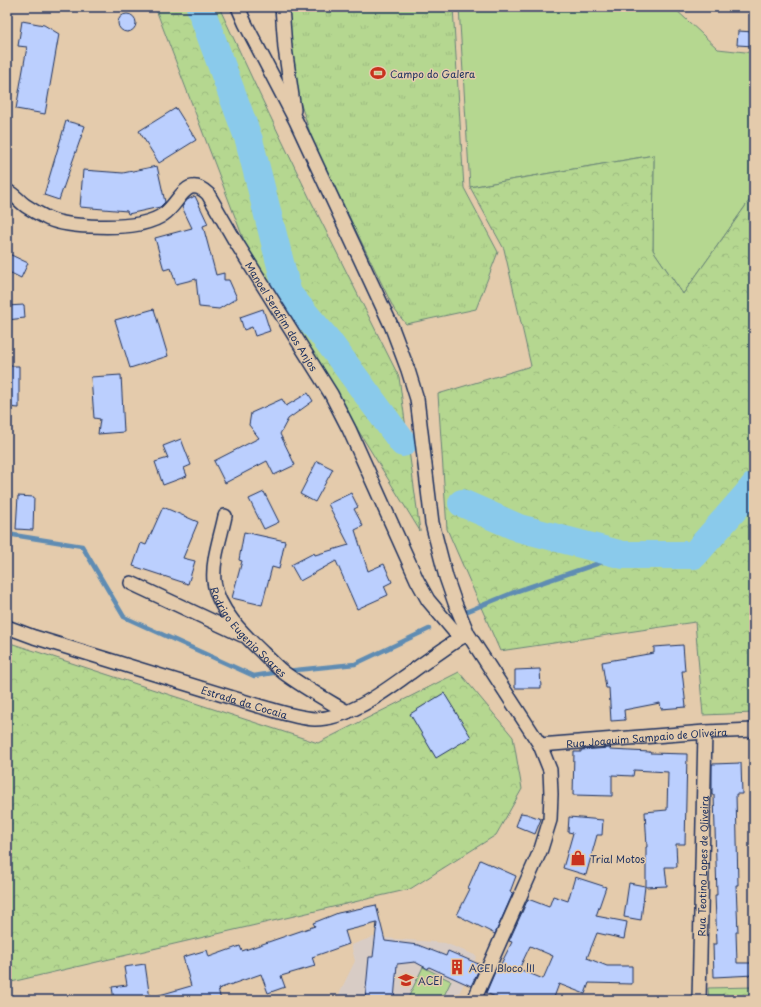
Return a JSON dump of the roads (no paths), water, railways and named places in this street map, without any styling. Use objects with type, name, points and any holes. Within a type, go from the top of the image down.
[{"type":"street","points":[[238,7],[296,121],[391,324],[408,370],[417,399],[432,523],[446,577],[464,636],[540,744],[550,770],[550,820],[541,849],[474,1000]]},
{"type":"street","points":[[282,7],[284,48],[296,121]]},
{"type":"street","name":"Manoel Serafim dos Anjos","points":[[7,191],[26,206],[47,219],[69,224],[94,227],[137,224],[156,219],[169,211],[184,191],[191,186],[203,189],[208,194],[234,239],[330,394],[349,429],[417,580],[428,600],[464,636]]},
{"type":"street","name":"Rodrigo Eugenio Soares","points":[[225,516],[214,564],[214,582],[219,598],[231,618],[246,637],[282,671],[306,688],[347,712]]},
{"type":"street","points":[[131,583],[246,637]]},
{"type":"street","name":"Estrada da Cocaia","points":[[7,627],[34,637],[293,715],[314,719],[327,718],[347,712],[376,696],[464,636]]},
{"type":"street","name":"Rua Joaquim Sampaio de Oliveira","points":[[540,744],[705,732],[754,730]]},
{"type":"street","name":"Rua Teotino Lopes de Oliveira","points":[[699,1000],[705,732]]},
{"type":"waterway","points":[[200,7],[249,140],[288,294],[328,341],[403,443]]},
{"type":"waterway","points":[[462,503],[519,528],[623,555],[694,555],[754,486]]},
{"type":"waterway","points":[[7,534],[82,546],[124,617],[254,676],[279,672]]},
{"type":"waterway","points":[[468,611],[517,591],[623,555]]},
{"type":"waterway","points":[[286,671],[355,664],[429,629]]},
{"type":"place","name":"Campo do Galera","points":[[378,73]]},
{"type":"place","name":"Trial Motos","points":[[578,858]]},
{"type":"place","name":"ACEI Bloco III","points":[[457,967]]},
{"type":"place","name":"ACEI","points":[[406,980]]}]
